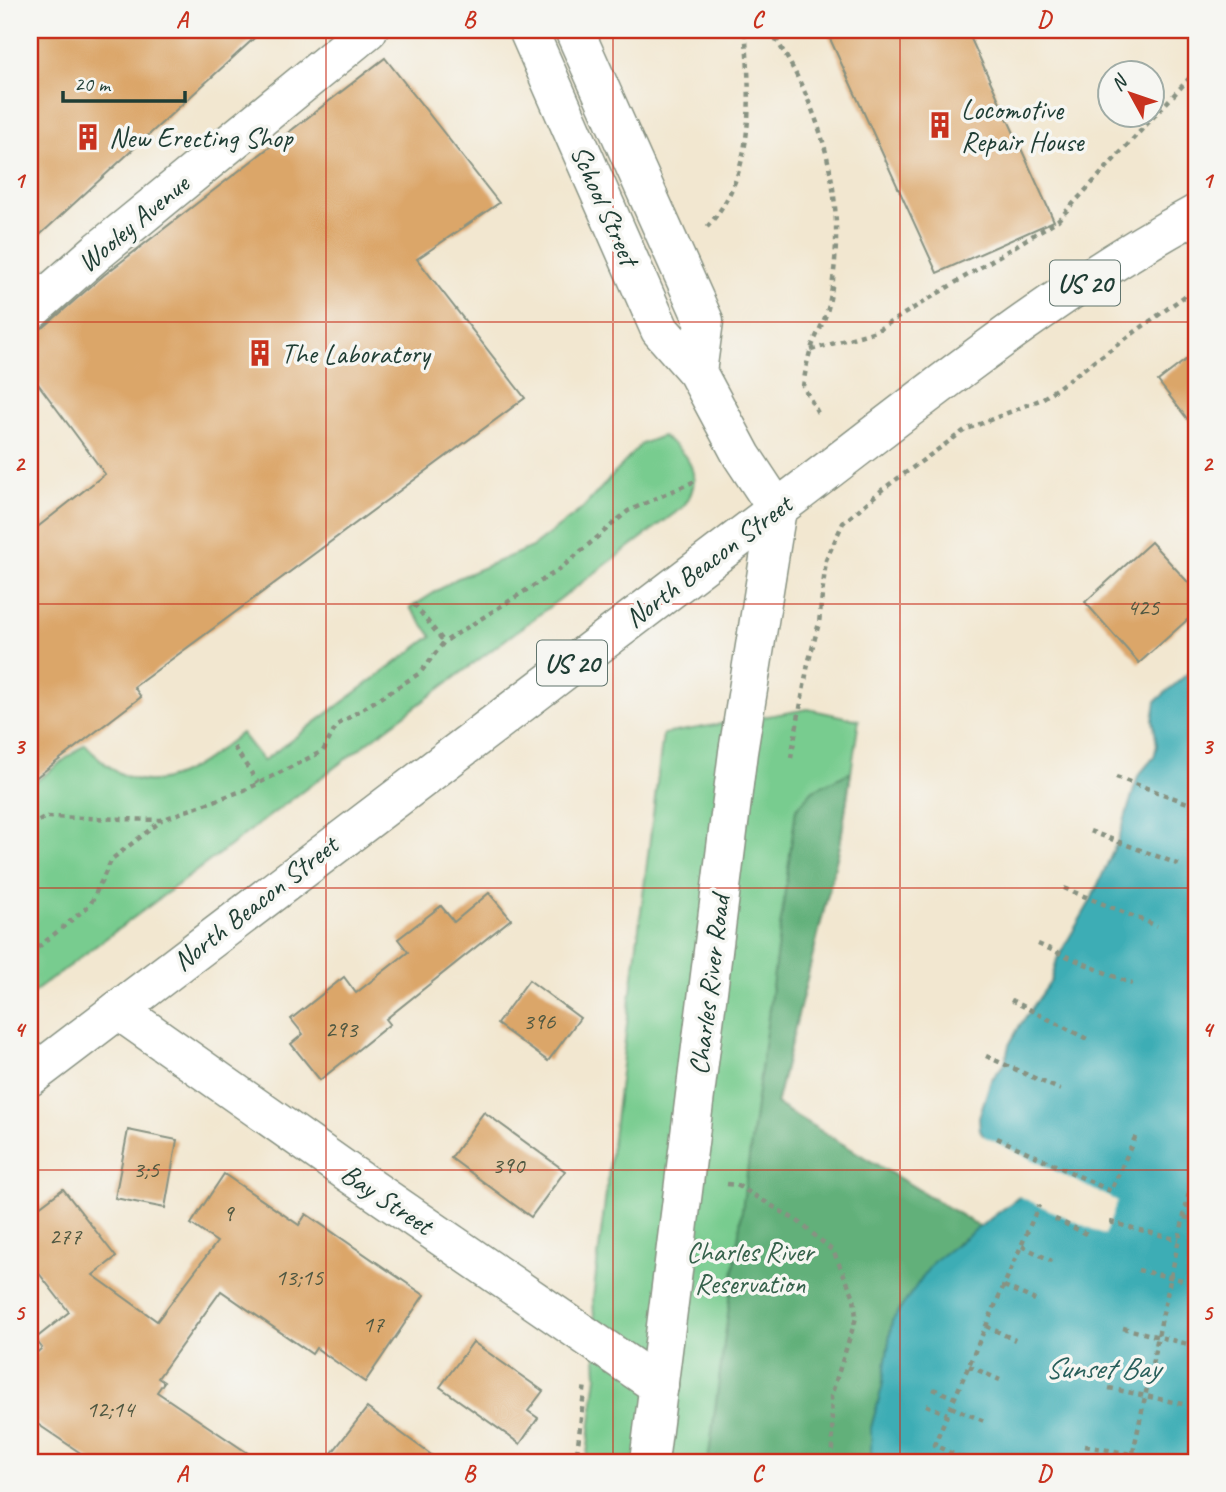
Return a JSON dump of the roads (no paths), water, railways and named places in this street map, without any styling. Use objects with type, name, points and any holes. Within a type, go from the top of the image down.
[{"type":"street","name":"Wooley Avenue","points":[[30,311],[97,252],[368,30]]},
{"type":"street","name":"School Street","points":[[528,30],[660,330],[697,372],[742,456],[777,509]]},
{"type":"street","name":"School Street","points":[[574,30],[704,321],[697,372]]},
{"type":"street","name":"North Beacon Street","points":[[30,1077],[378,808],[1051,305],[1147,242],[1196,214]]},
{"type":"street","name":"Charles River Road","points":[[649,1462],[738,752],[777,509]]},
{"type":"street","name":"Bay Street","points":[[118,1010],[659,1386]]},
{"type":"water","name":"Sunset Bay","points":[[1196,666],[1196,1462],[871,1462],[871,1428],[882,1388],[892,1321],[933,1262],[1019,1197],[1030,1180],[1018,1163],[984,1138],[979,1117],[991,1080],[1005,1063],[1009,1045],[1051,981],[1058,957],[1090,902],[1119,838],[1138,776],[1154,757],[1157,745],[1153,720],[1156,701]]},
{"type":"place","name":"Locomotive Repair House","points":[[940,125]]},
{"type":"place","name":"New Erecting Shop","points":[[88,137]]},
{"type":"place","name":"The Laboratory","points":[[260,353]]},
{"type":"park label","name":"Charles River Reservation","points":[[750,1267]]}]
